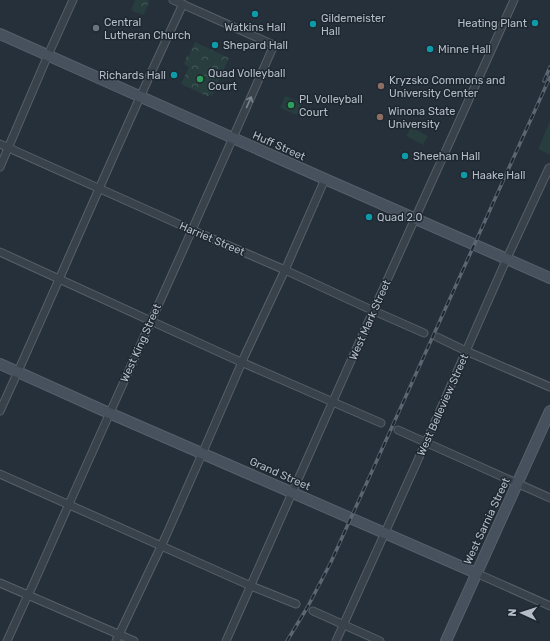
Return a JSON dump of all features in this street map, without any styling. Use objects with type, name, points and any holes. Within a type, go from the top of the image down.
[{"type":"street","points":[[0,167],[73,0]]},
{"type":"street","points":[[0,411],[98,189],[183,4],[173,0]]},
{"type":"street","name":"West Mark Street","points":[[226,641],[514,0]]},
{"type":"street","name":"West King Street","points":[[7,641],[274,45],[183,4]]},
{"type":"street","name":"Huff Street","points":[[0,34],[550,278]]},
{"type":"street","name":"Harriet Street","points":[[0,144],[98,189],[285,270],[424,333]]},
{"type":"street","name":"West Belleview Street","points":[[336,641],[507,258],[549,168]]},
{"type":"street","points":[[118,638],[325,179]]},
{"type":"street","points":[[0,252],[242,362],[381,423]]},
{"type":"street","points":[[437,337],[550,388]]},
{"type":"street","name":"Grand Street","points":[[0,364],[550,606]]},
{"type":"street","name":"West Sarnia Street","points":[[446,641],[550,411]]},
{"type":"street","points":[[398,430],[550,498]]},
{"type":"street","points":[[0,474],[251,586],[296,604]]},
{"type":"street","points":[[0,583],[118,638],[134,641]]},
{"type":"street","points":[[313,611],[380,641]]},
{"type":"green space","points":[[135,0],[149,1],[144,15],[131,10]]},
{"type":"green space","points":[[195,42],[229,58],[212,96],[210,94],[209,97],[181,84],[189,67],[184,64],[187,55],[189,56]]},
{"type":"green space","name":"Quad Volleyball Court","points":[[194,71],[209,78],[206,87],[190,80]]},
{"type":"green space","name":"PL Volleyball Court","points":[[285,96],[302,103],[297,115],[280,108]]},
{"type":"green space","points":[[550,121],[550,155],[538,149]]},
{"type":"green space","points":[[411,127],[428,136],[423,145],[406,136]]},
{"type":"railway","points":[[544,81],[550,67]]},
{"type":"railway","points":[[287,641],[307,608],[331,562],[550,77]]},
{"type":"place","name":"Watkins Hall","points":[[255,14]]},
{"type":"place","name":"Heating Plant","points":[[535,23]]},
{"type":"place","name":"Gildemeister Hall","points":[[313,24]]},
{"type":"place","name":"Central Lutheran Church","points":[[96,28]]},
{"type":"place","name":"Shepard Hall","points":[[215,45]]},
{"type":"place","name":"Minne Hall","points":[[430,49]]},
{"type":"place","name":"Richards Hall","points":[[174,75]]},
{"type":"place","name":"Quad Volleyball Court","points":[[200,79]]},
{"type":"place","name":"Kryzsko Commons and University Center","points":[[381,86]]},
{"type":"place","name":"PL Volleyball Court","points":[[291,105]]},
{"type":"place","name":"Winona State University","points":[[380,117]]},
{"type":"place","name":"Sheehan Hall","points":[[405,156]]},
{"type":"place","name":"Haake Hall","points":[[464,175]]},
{"type":"place","name":"Quad 2.0","points":[[369,217]]}]
